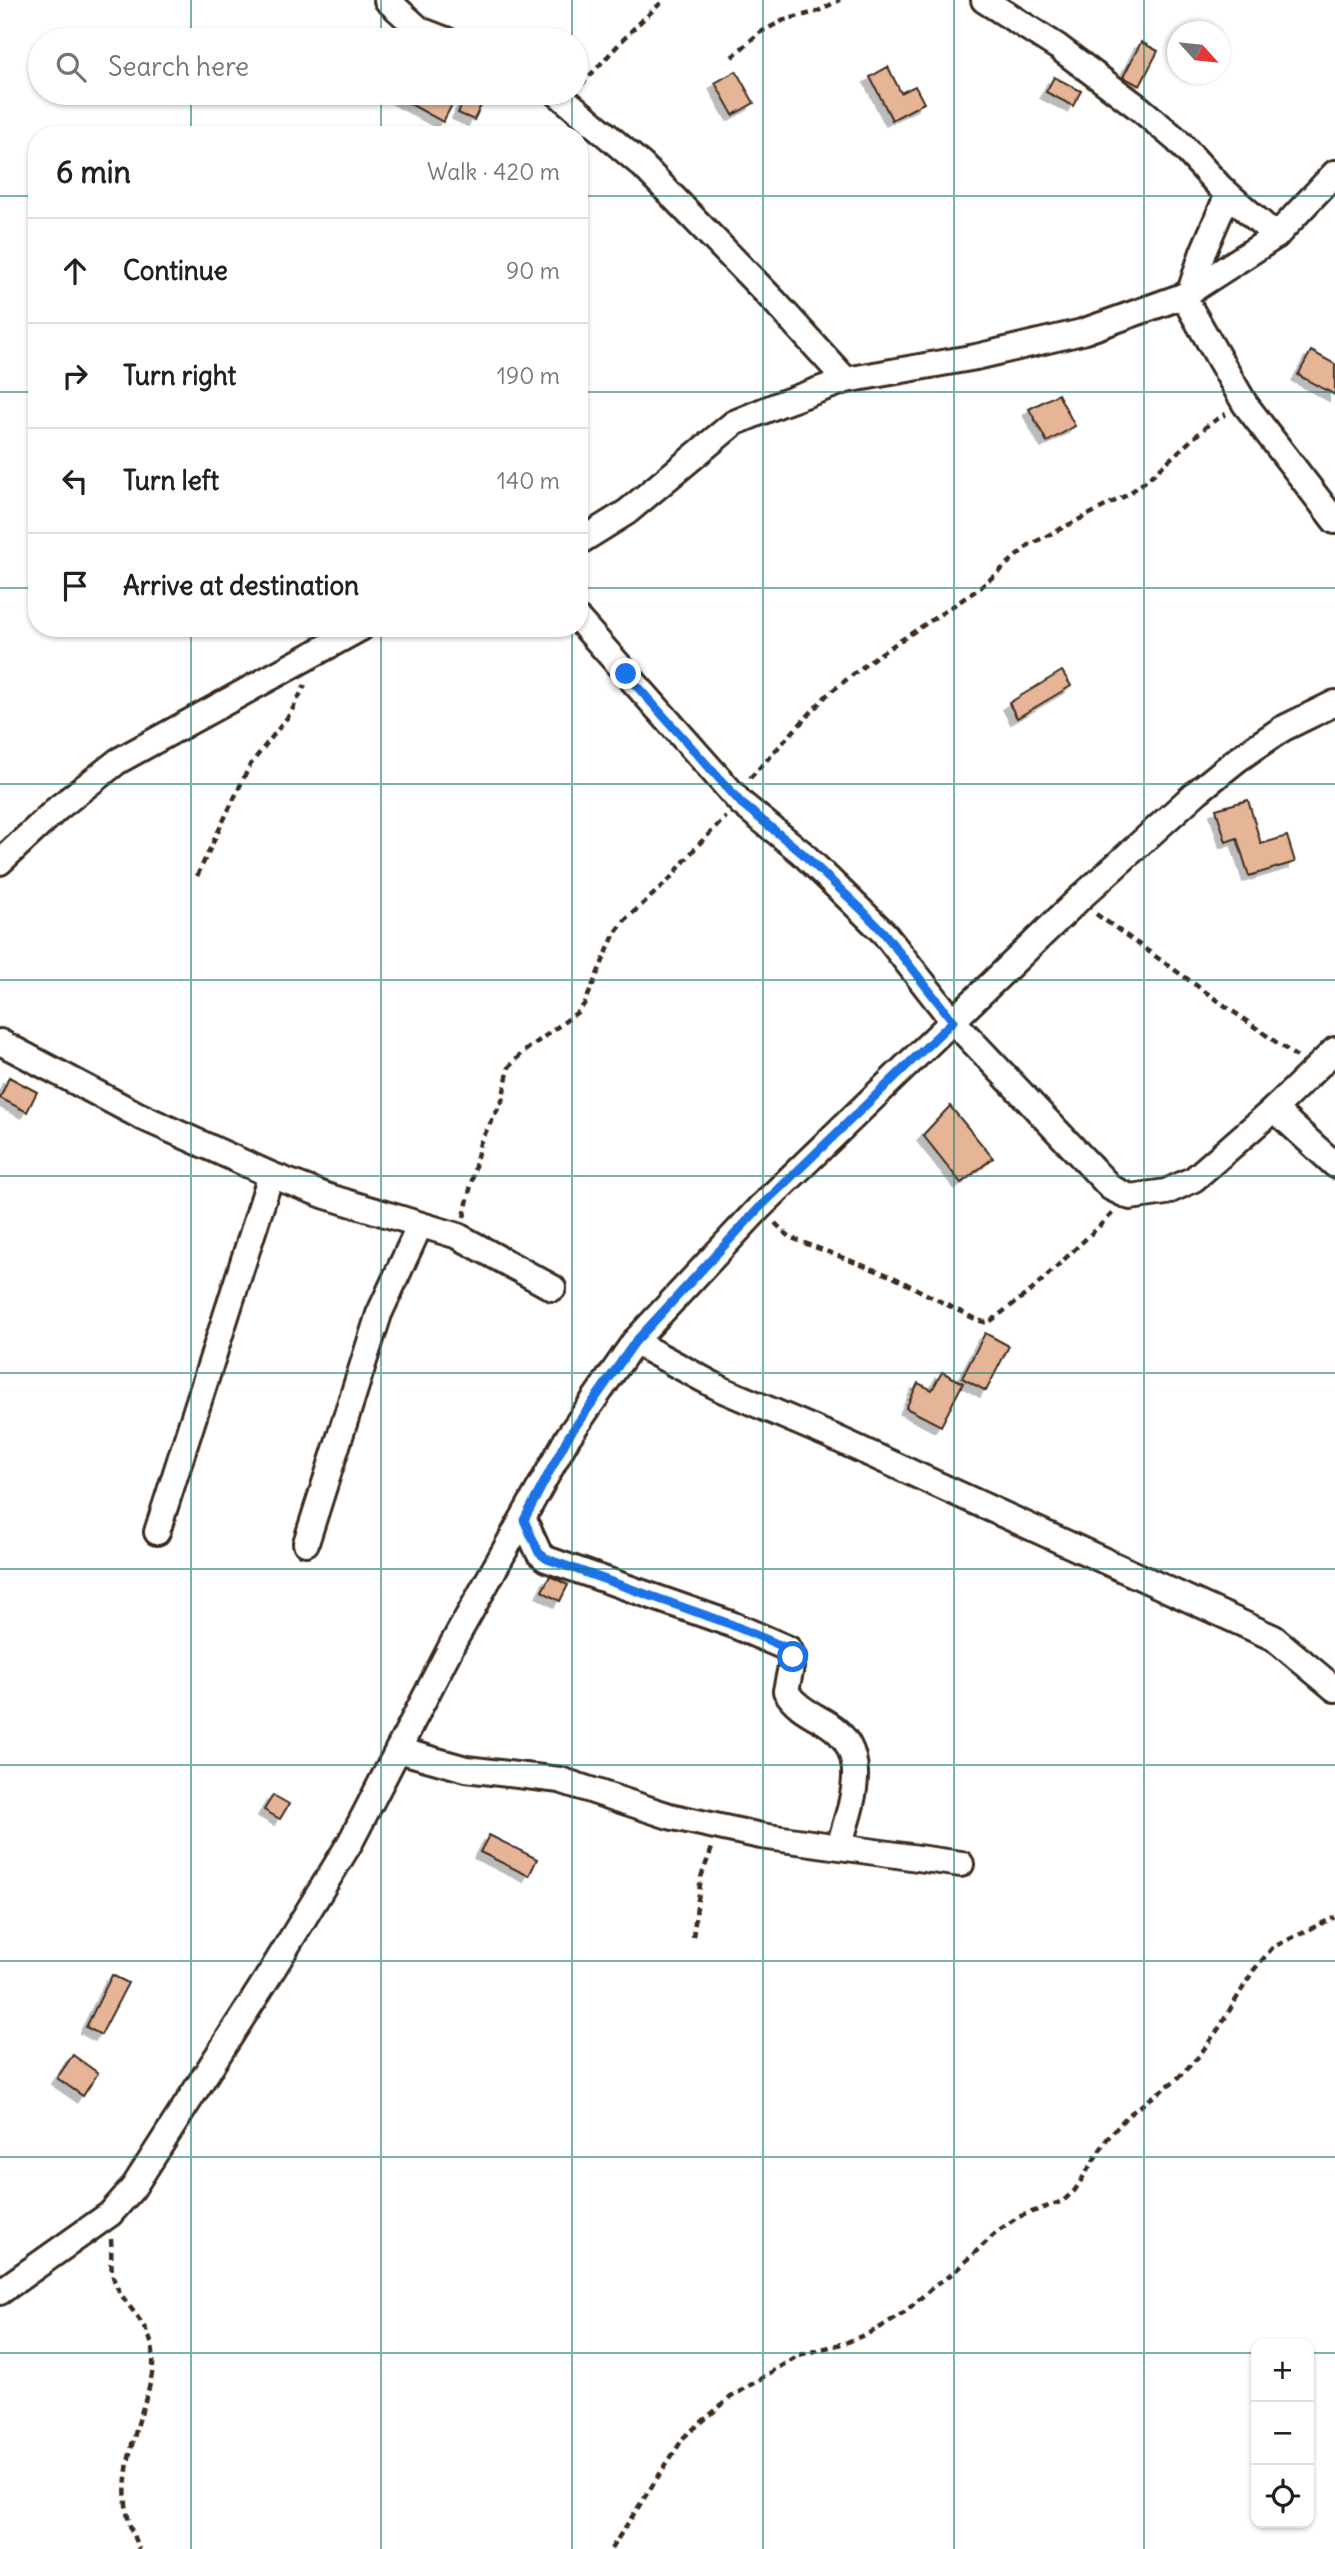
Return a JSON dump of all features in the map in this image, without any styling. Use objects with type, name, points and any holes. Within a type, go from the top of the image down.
[{"type":"street","points":[[387,0],[418,28]]},
{"type":"street","points":[[984,0],[1058,47],[1139,108],[1177,140],[1228,194],[1276,236]]},
{"type":"street","points":[[571,105],[643,166],[775,302],[846,380]]},
{"type":"street","points":[[588,536],[627,512],[734,423],[780,404],[846,380],[1027,346],[1082,332],[1186,294],[1276,236],[1335,173]]},
{"type":"street","points":[[1186,294],[1228,194]]},
{"type":"street","points":[[1186,294],[1245,404],[1335,521]]},
{"type":"street","points":[[588,630],[741,803],[802,853],[884,933],[953,1021],[1111,1188],[1130,1197],[1166,1192],[1194,1179],[1274,1110],[1335,1050]]},
{"type":"street","points":[[0,862],[58,808],[118,761],[346,637]]},
{"type":"street","points":[[0,2292],[110,2214],[133,2188],[268,1977],[351,1840],[453,1643],[568,1437],[635,1342],[759,1208],[1079,899],[1197,792],[1238,759],[1282,729],[1335,703]]},
{"type":"street","points":[[2,1047],[140,1116],[271,1175],[326,1196],[458,1236],[553,1288]]},
{"type":"street","points":[[1274,1110],[1335,1165]]},
{"type":"street","points":[[157,1532],[271,1175]]},
{"type":"street","points":[[306,1544],[379,1314],[420,1225]]},
{"type":"street","points":[[635,1342],[723,1390],[831,1436],[1274,1638],[1335,1689]]},
{"type":"street","points":[[524,1520],[539,1553],[554,1563],[718,1620],[789,1649],[793,1657],[786,1691],[800,1708],[841,1733],[847,1740],[853,1758],[856,1791],[839,1846]]},
{"type":"street","points":[[398,1750],[466,1769],[560,1780],[669,1816],[761,1836],[961,1864]]},
{"type":"path","points":[[588,78],[664,0]]},
{"type":"path","points":[[732,57],[760,33],[785,20],[816,12],[839,0]]},
{"type":"path","points":[[458,1236],[474,1179],[480,1143],[502,1101],[509,1067],[522,1053],[579,1011],[585,1003],[614,935],[625,920],[668,881],[697,846],[741,803],[742,788],[827,695],[874,658],[979,588],[1029,545],[1127,495],[1209,424],[1245,404]]},
{"type":"path","points":[[197,876],[250,765],[290,714],[324,650]]},
{"type":"path","points":[[1079,899],[1111,927],[1315,1070]]},
{"type":"path","points":[[759,1208],[789,1237],[893,1277],[988,1323],[1032,1290],[1130,1197]]},
{"type":"path","points":[[693,1937],[701,1877],[713,1845],[708,1824]]},
{"type":"path","points":[[611,2549],[684,2437],[721,2405],[799,2355],[845,2343],[876,2330],[906,2311],[953,2273],[999,2230],[1018,2217],[1063,2201],[1075,2190],[1107,2139],[1127,2116],[1177,2079],[1199,2056],[1253,1970],[1273,1947],[1335,1917]]},
{"type":"path","points":[[110,2214],[113,2277],[141,2320],[152,2347],[152,2379],[129,2451],[124,2493],[130,2531],[139,2549]]},
{"type":"building","points":[[1141,42],[1158,51],[1140,86],[1123,77]]},
{"type":"building","points":[[888,67],[901,93],[915,86],[924,103],[892,120],[870,77]]},
{"type":"building","points":[[736,71],[754,103],[733,115],[715,83]]},
{"type":"building","points":[[1054,77],[1081,91],[1073,106],[1046,92]]},
{"type":"building","points":[[412,105],[452,105],[443,122]]},
{"type":"building","points":[[462,105],[481,105],[474,120],[458,113]]},
{"type":"building","points":[[1311,351],[1335,364],[1335,395],[1298,375]]},
{"type":"building","points":[[1058,394],[1075,426],[1047,442],[1029,409]]},
{"type":"building","points":[[1062,671],[1071,686],[1017,718],[1009,703]]},
{"type":"building","points":[[1248,800],[1261,844],[1287,836],[1295,862],[1249,876],[1237,838],[1226,842],[1216,809]]},
{"type":"building","points":[[9,1077],[37,1092],[27,1112],[0,1098]]},
{"type":"building","points":[[950,1106],[993,1158],[961,1183],[923,1135]]},
{"type":"building","points":[[985,1333],[1009,1346],[986,1391],[962,1378]]},
{"type":"building","points":[[942,1372],[963,1383],[941,1426],[906,1408],[918,1383],[932,1390]]},
{"type":"building","points":[[550,1576],[568,1585],[560,1601],[542,1591]]},
{"type":"building","points":[[273,1795],[289,1804],[280,1819],[264,1810]]},
{"type":"building","points":[[489,1835],[537,1859],[529,1876],[480,1852]]},
{"type":"building","points":[[112,1975],[128,1983],[101,2035],[86,2027]]},
{"type":"building","points":[[73,2055],[98,2073],[83,2096],[57,2078]]},
{"type":"route","points":[[626,674],[741,803],[802,853],[884,933],[953,1021],[759,1208],[635,1342],[568,1437],[524,1520],[539,1553],[547,1559],[730,1624],[789,1649],[793,1657]]}]
